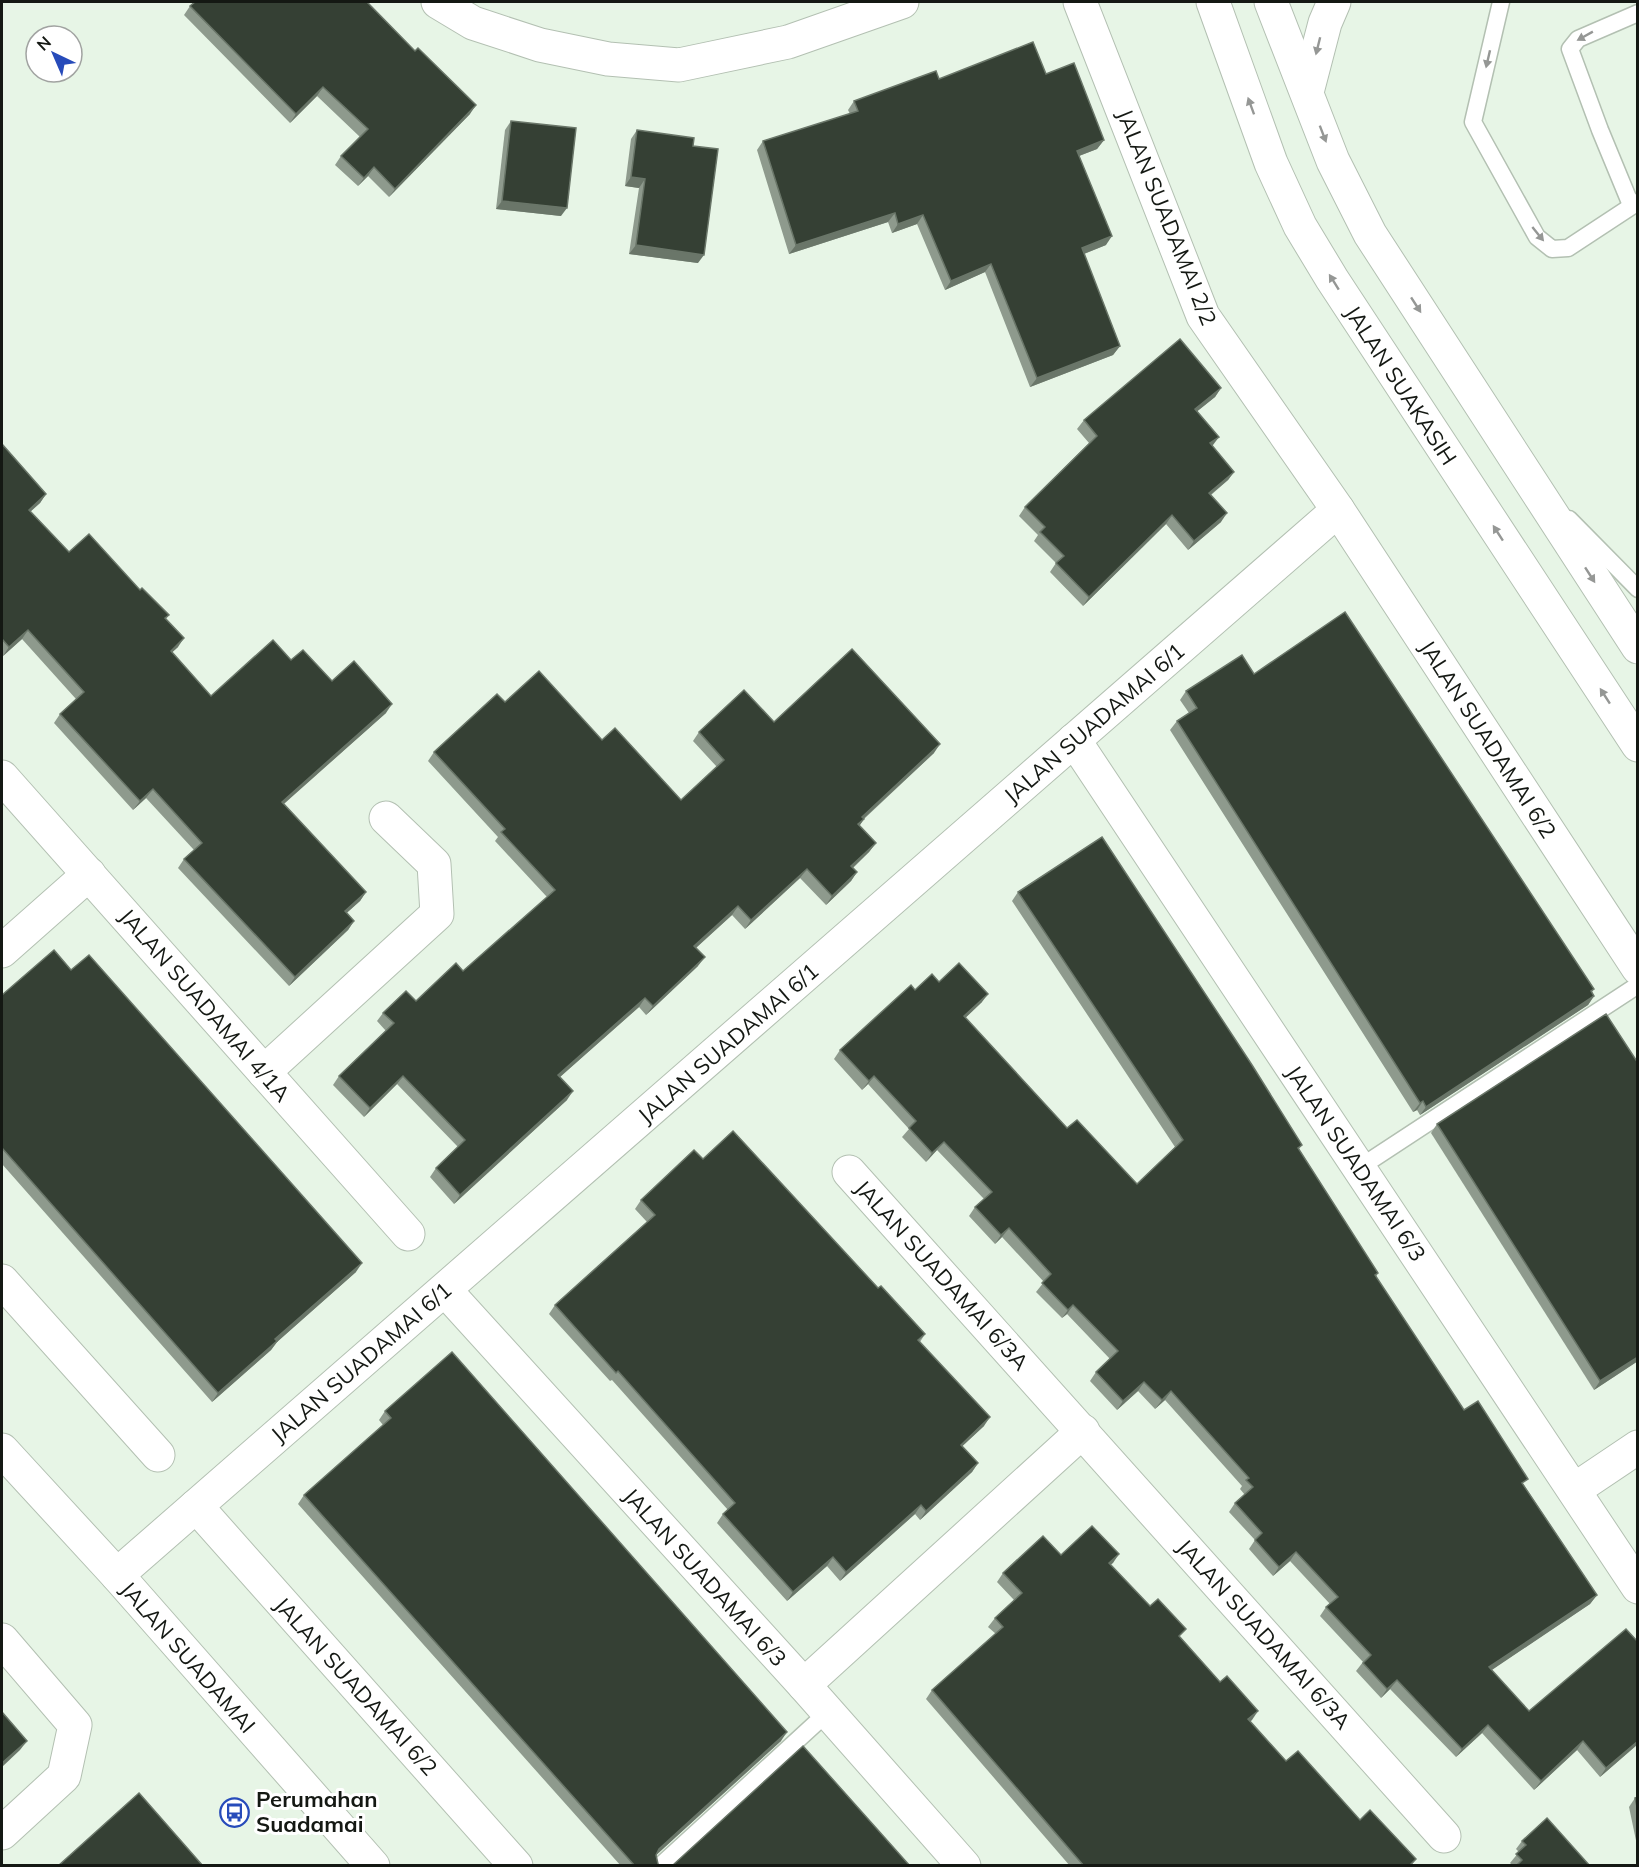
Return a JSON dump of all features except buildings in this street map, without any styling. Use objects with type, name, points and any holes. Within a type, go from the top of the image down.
[{"type":"street","points":[[438,2],[473,23],[540,45],[608,59],[679,65],[788,42],[902,2]]},
{"type":"street","name":"JALAN SUADAMAI 2/2","points":[[1080,2],[1203,316],[1338,510]]},
{"type":"street","name":"JALAN SUAKASIH","points":[[1213,2],[1271,163],[1299,226],[1638,745]]},
{"type":"street","points":[[1271,2],[1333,161],[1370,234],[1638,647]]},
{"type":"street","points":[[1306,92],[1324,23],[1334,2]]},
{"type":"street","name":"JALAN SUADAMAI 6/1","points":[[117,1575],[1338,510]]},
{"type":"street","name":"JALAN SUADAMAI 6/2","points":[[1338,510],[1638,968]]},
{"type":"street","name":"JALAN SUADAMAI 6/3","points":[[1074,740],[1638,1587]]},
{"type":"street","name":"JALAN SUADAMAI 4/1A","points":[[2,777],[408,1234]]},
{"type":"street","points":[[264,1072],[437,914],[434,864],[386,818]]},
{"type":"street","points":[[2,951],[89,874]]},
{"type":"street","name":"JALAN SUADAMAI 6/3A","points":[[849,1172],[1444,1836]]},
{"type":"street","points":[[2,1281],[158,1455]]},
{"type":"street","name":"JALAN SUADAMAI 6/3","points":[[445,1290],[804,1685],[964,1866]]},
{"type":"street","points":[[804,1685],[1083,1431]]},
{"type":"street","points":[[1574,1490],[1638,1447]]},
{"type":"street","name":"JALAN SUADAMAI","points":[[2,1450],[117,1575],[373,1866]]},
{"type":"street","name":"JALAN SUADAMAI 6/2","points":[[196,1506],[516,1866]]},
{"type":"street","points":[[2,1640],[75,1725],[64,1776],[2,1833]]},
{"type":"lane","points":[[1501,2],[1473,122],[1537,237],[1552,249],[1568,248],[1634,204],[1600,130],[1570,49],[1578,39],[1638,13]]},
{"type":"lane","points":[[1521,468],[1638,589]]},
{"type":"lane","points":[[1359,1168],[1638,985]]},
{"type":"lane","points":[[660,1866],[828,1712]]},
{"type":"place","name":"Perumahan Suadamai","points":[[235,1812]]}]
